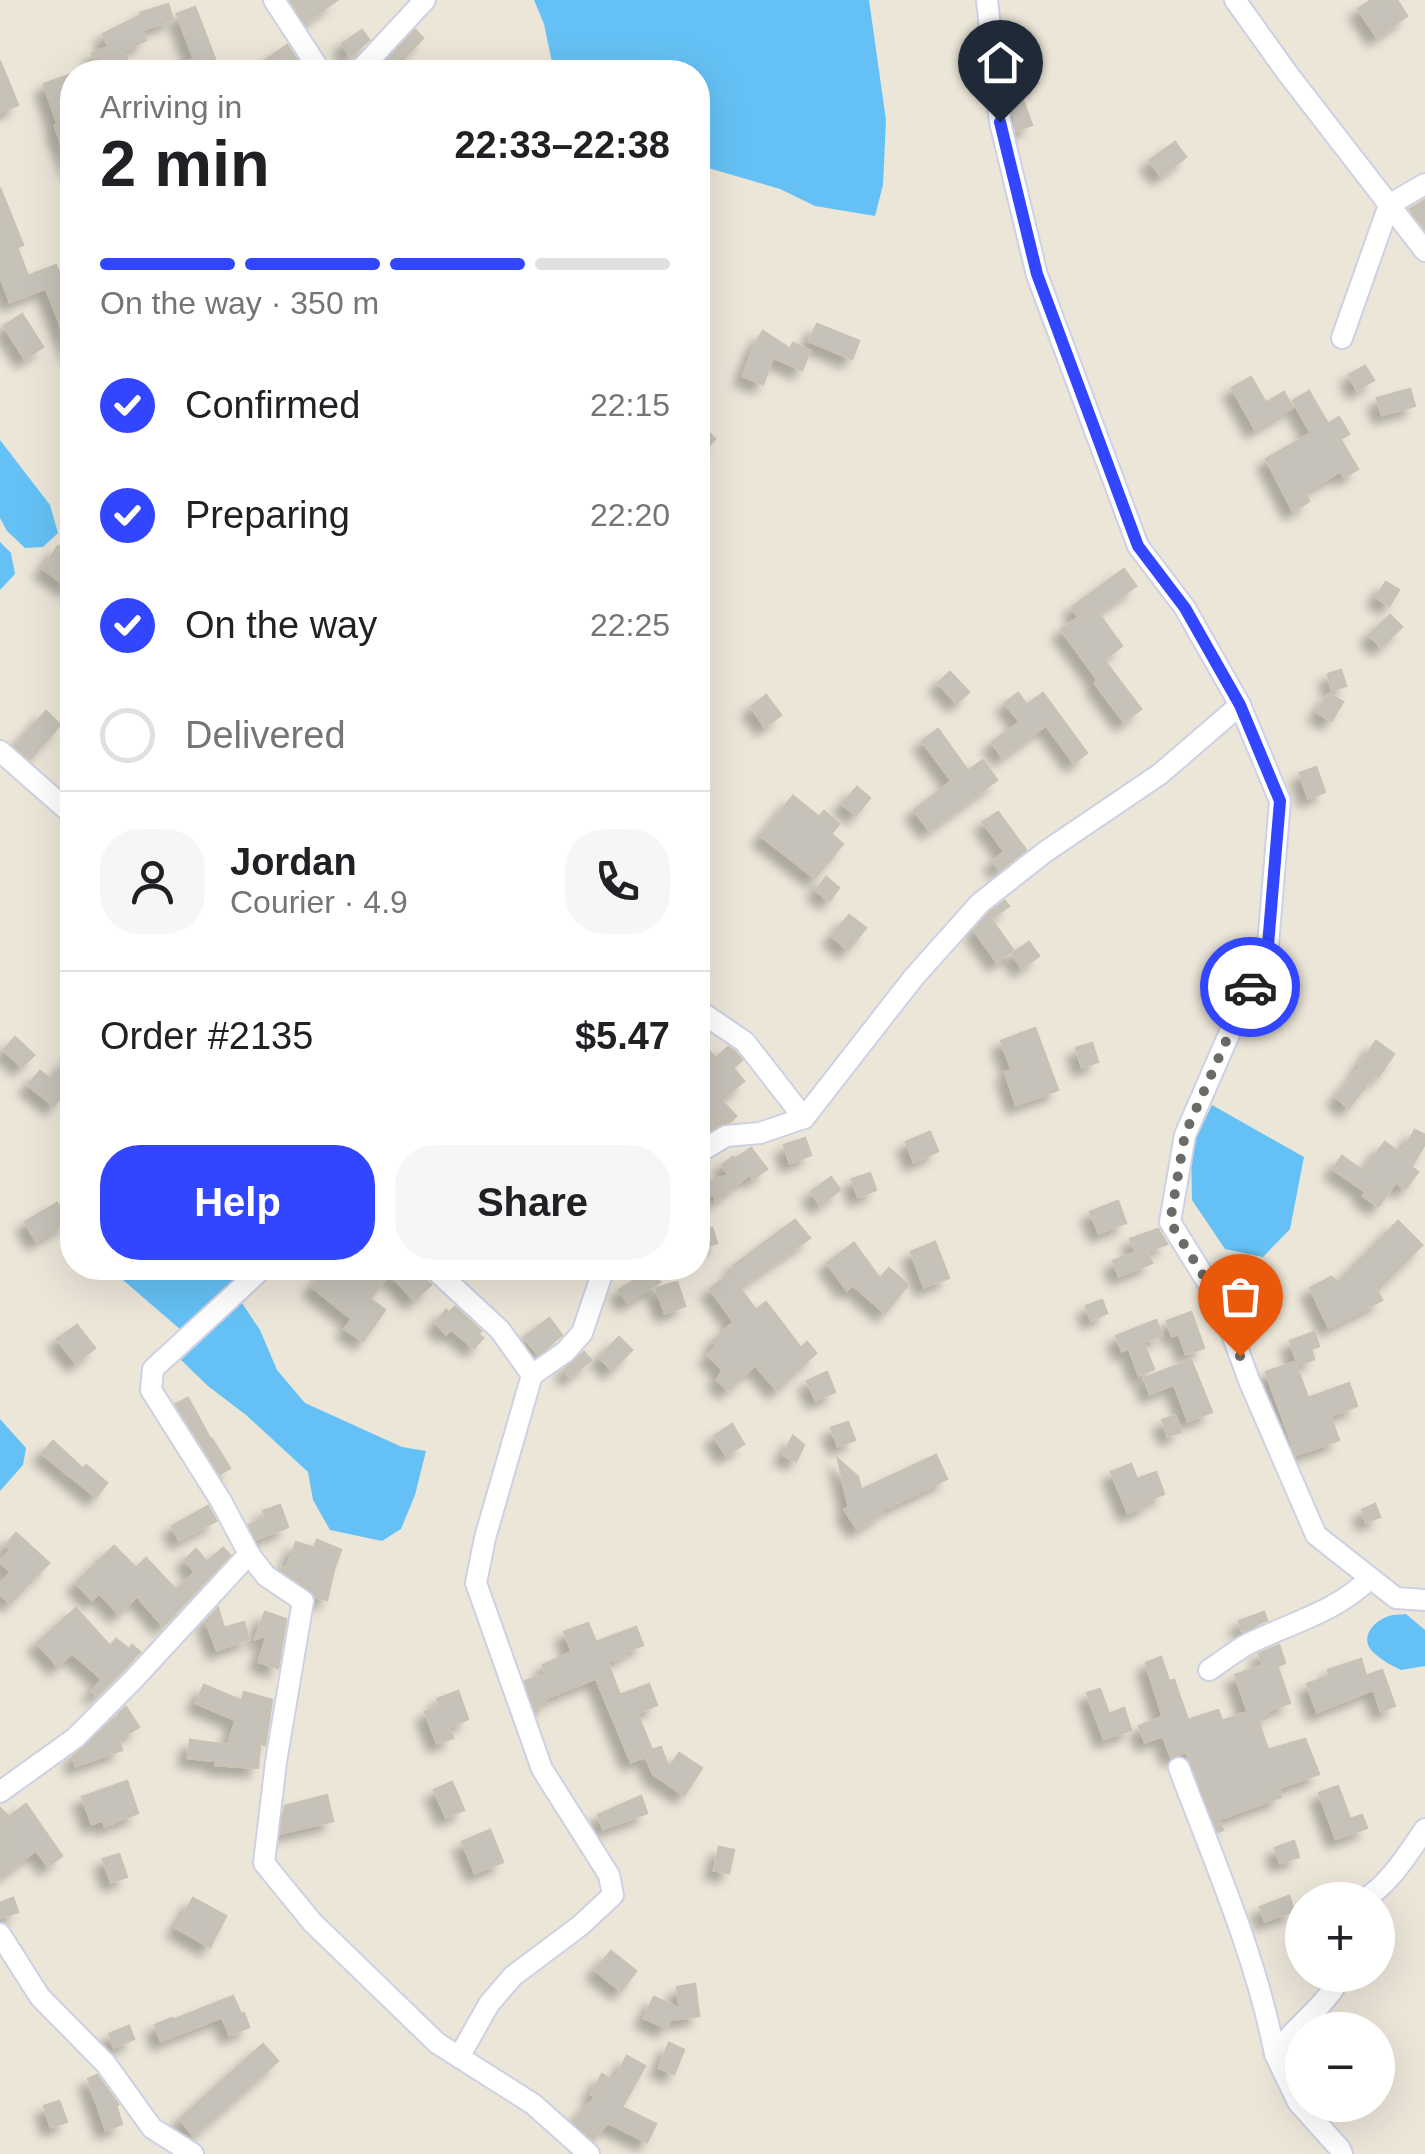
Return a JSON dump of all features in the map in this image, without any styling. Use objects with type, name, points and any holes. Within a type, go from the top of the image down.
[{"type":"street","points":[[274,0],[312,60]]},
{"type":"street","points":[[369,60],[425,0]]},
{"type":"street","points":[[988,0],[1000,122],[1037,274],[1138,546],[1185,608],[1240,705],[1280,801],[1268,945],[1185,1134],[1170,1222],[1221,1304],[1316,1536],[1396,1598],[1425,1600]]},
{"type":"street","points":[[1235,0],[1425,250]]},
{"type":"street","points":[[1342,338],[1389,206],[1425,184]]},
{"type":"street","points":[[710,1146],[726,1136],[760,1133],[804,1118],[914,977],[980,903],[1045,852],[1160,774],[1240,705]]},
{"type":"street","points":[[0,750],[60,804]]},
{"type":"street","points":[[710,1018],[745,1042],[804,1118]]},
{"type":"street","points":[[250,1280],[153,1369],[151,1390],[221,1501],[249,1554],[266,1576],[303,1601],[276,1762],[264,1864],[312,1922],[437,2043],[533,2104],[588,2154]]},
{"type":"street","points":[[445,1280],[500,1330],[532,1375]]},
{"type":"street","points":[[459,2057],[489,2004],[513,1976],[613,1895],[609,1875],[542,1769],[476,1583],[485,1538],[532,1375],[566,1352],[582,1333],[600,1280]]},
{"type":"street","points":[[0,1792],[75,1738],[134,1680],[249,1554]]},
{"type":"street","points":[[1209,1670],[1248,1644],[1355,1593],[1370,1578]]},
{"type":"street","points":[[1179,1768],[1250,1964],[1275,2054],[1298,2102],[1342,2154]]},
{"type":"street","points":[[1386,1882],[1425,1829]]},
{"type":"street","points":[[0,1934],[40,1997],[106,2064],[152,2128],[193,2154]]},
{"type":"street","points":[[1275,2054],[1286,2037],[1333,1992]]},
{"type":"water","points":[[534,0],[869,0],[886,120],[883,185],[875,216],[815,206],[780,189],[710,169],[710,60],[552,60]]},
{"type":"water","points":[[0,440],[50,505],[58,533],[43,547],[25,548],[0,518]]},
{"type":"water","points":[[0,542],[11,553],[15,574],[0,590]]},
{"type":"water","points":[[1212,1105],[1304,1157],[1290,1229],[1263,1257],[1225,1249],[1192,1200],[1191,1149]]},
{"type":"water","points":[[123,1280],[233,1280],[181,1330]]},
{"type":"water","points":[[242,1303],[260,1330],[277,1370],[305,1403],[402,1447],[426,1451],[401,1529],[382,1541],[330,1530],[313,1500],[308,1472],[181,1360]]},
{"type":"water","points":[[0,1419],[26,1448],[23,1465],[0,1491]]},
{"type":"water","points":[[1406,1614],[1425,1630],[1425,1666],[1401,1670],[1373,1652],[1367,1641],[1373,1626],[1383,1618]]},
{"type":"building","points":[[290,0],[337,0],[305,23]]},
{"type":"building","points":[[1371,0],[1397,0],[1407,16],[1377,37],[1358,9]]},
{"type":"building","points":[[168,4],[173,20],[142,30],[146,40],[124,51],[127,60],[95,60],[92,53],[109,47],[103,34],[140,13]]},
{"type":"building","points":[[195,7],[215,60],[192,60],[177,14]]},
{"type":"building","points":[[362,30],[369,40],[350,56],[342,44]]},
{"type":"building","points":[[415,30],[423,38],[402,60],[387,60]]},
{"type":"building","points":[[287,45],[297,60],[266,60]]},
{"type":"building","points":[[0,61],[18,105],[0,112]]},
{"type":"building","points":[[1032,65],[1038,83],[1026,88],[1019,70]]},
{"type":"building","points":[[60,78],[60,139],[55,126],[58,125],[44,84]]},
{"type":"building","points":[[1015,79],[1032,125],[1016,131],[1010,81]]},
{"type":"building","points":[[1175,142],[1186,157],[1161,176],[1149,161]]},
{"type":"building","points":[[0,188],[23,245],[17,247],[28,276],[56,265],[60,275],[60,324],[46,288],[10,302],[0,275]]},
{"type":"building","points":[[1425,200],[1425,229],[1410,209]]},
{"type":"building","points":[[22,314],[43,347],[25,359],[4,326]]},
{"type":"building","points":[[817,324],[859,341],[852,359],[809,341]]},
{"type":"building","points":[[763,331],[790,349],[793,343],[810,351],[802,370],[773,357],[763,384],[743,376]]},
{"type":"building","points":[[1365,366],[1374,380],[1357,390],[1349,375]]},
{"type":"building","points":[[1251,377],[1266,403],[1284,392],[1292,407],[1255,429],[1232,388]]},
{"type":"building","points":[[1410,389],[1415,406],[1382,415],[1377,398]]},
{"type":"building","points":[[1309,391],[1328,424],[1339,417],[1349,434],[1340,439],[1358,469],[1344,477],[1341,471],[1304,492],[1309,501],[1293,511],[1266,459],[1311,433],[1293,401]]},
{"type":"building","points":[[58,546],[60,547],[60,581],[43,569]]},
{"type":"building","points":[[1124,569],[1136,586],[1098,613],[1122,646],[1104,660],[1141,709],[1124,722],[1061,630],[1079,617],[1072,607]]},
{"type":"building","points":[[1386,582],[1399,590],[1389,606],[1376,597]]},
{"type":"building","points":[[1390,615],[1402,627],[1381,647],[1369,635]]},
{"type":"building","points":[[1341,670],[1346,686],[1332,690],[1328,674]]},
{"type":"building","points":[[950,672],[969,692],[957,703],[938,683]]},
{"type":"building","points":[[1018,693],[1027,705],[1043,693],[1087,753],[1074,763],[1046,725],[1002,757],[992,742],[1020,722],[1005,703]]},
{"type":"building","points":[[1329,694],[1343,702],[1331,721],[1317,712]]},
{"type":"building","points":[[766,695],[781,715],[765,727],[751,707]]},
{"type":"building","points":[[46,711],[60,725],[30,759],[15,746]]},
{"type":"building","points":[[938,729],[968,771],[983,760],[997,780],[929,830],[914,810],[952,781],[922,741]]},
{"type":"building","points":[[1316,767],[1325,792],[1308,798],[1300,773]]},
{"type":"building","points":[[857,787],[870,798],[856,815],[842,804]]},
{"type":"building","points":[[793,796],[819,817],[824,811],[839,824],[831,834],[843,844],[815,878],[761,836]]},
{"type":"building","points":[[998,812],[1026,850],[999,870],[993,861],[1005,852],[983,822]]},
{"type":"building","points":[[826,877],[839,888],[829,901],[816,890]]},
{"type":"building","points":[[1005,901],[1009,906],[991,919],[1013,950],[997,962],[974,930]]},
{"type":"building","points":[[849,915],[866,928],[848,950],[832,936]]},
{"type":"building","points":[[1029,942],[1039,956],[1022,968],[1012,954]]},
{"type":"building","points":[[1035,1028],[1058,1090],[1016,1105],[1005,1072],[1012,1070],[1001,1041]]},
{"type":"building","points":[[15,1037],[34,1055],[22,1067],[4,1050]]},
{"type":"building","points":[[1376,1041],[1394,1054],[1349,1108],[1336,1097]]},
{"type":"building","points":[[1092,1043],[1098,1062],[1082,1067],[1076,1048]]},
{"type":"building","points":[[728,1047],[742,1060],[733,1068],[744,1081],[721,1100],[736,1116],[710,1130],[710,1052],[716,1058]]},
{"type":"building","points":[[60,1069],[60,1098],[54,1106],[28,1085],[40,1071],[51,1080]]},
{"type":"building","points":[[1415,1130],[1425,1135],[1425,1144],[1411,1167],[1418,1172],[1405,1189],[1396,1182],[1378,1206],[1363,1196],[1366,1192],[1333,1169],[1342,1156],[1363,1171],[1385,1142],[1401,1154]]},
{"type":"building","points":[[930,1132],[938,1151],[914,1162],[906,1142]]},
{"type":"building","points":[[805,1138],[811,1155],[790,1163],[784,1145]]},
{"type":"building","points":[[751,1148],[767,1169],[753,1179],[750,1174],[716,1200],[715,1194],[710,1196],[710,1181],[729,1175],[722,1165]]},
{"type":"building","points":[[870,1173],[876,1190],[858,1197],[852,1179]]},
{"type":"building","points":[[831,1177],[840,1190],[820,1205],[811,1192]]},
{"type":"building","points":[[1118,1201],[1126,1223],[1099,1233],[1090,1212]]},
{"type":"building","points":[[57,1203],[60,1208],[60,1227],[36,1241],[25,1222]]},
{"type":"building","points":[[795,1220],[810,1238],[739,1287],[756,1310],[766,1302],[801,1348],[807,1342],[816,1353],[777,1390],[755,1365],[728,1390],[717,1380],[723,1370],[708,1355],[717,1346],[713,1341],[734,1322],[710,1289],[736,1270],[733,1266]]},
{"type":"building","points":[[1398,1221],[1422,1245],[1377,1291],[1382,1300],[1329,1327],[1310,1288],[1331,1277],[1338,1282]]},
{"type":"building","points":[[710,1229],[717,1243],[710,1245]]},
{"type":"building","points":[[1158,1229],[1167,1244],[1147,1251],[1152,1263],[1119,1276],[1113,1261],[1136,1252],[1130,1239]]},
{"type":"building","points":[[935,1242],[949,1278],[924,1287],[911,1252]]},
{"type":"building","points":[[854,1243],[880,1279],[889,1268],[908,1285],[885,1313],[853,1285],[847,1290],[827,1263]]},
{"type":"building","points":[[318,1280],[384,1280],[370,1299],[385,1310],[363,1341],[345,1329],[352,1319],[312,1287]]},
{"type":"building","points":[[395,1280],[426,1280],[431,1285],[414,1300]]},
{"type":"building","points":[[636,1280],[660,1282],[627,1302],[619,1290]]},
{"type":"building","points":[[677,1282],[685,1306],[665,1313],[656,1288]]},
{"type":"building","points":[[1256,1297],[1262,1313],[1255,1316],[1259,1326],[1246,1331],[1236,1304]]},
{"type":"building","points":[[1102,1300],[1107,1313],[1091,1320],[1086,1306]]},
{"type":"building","points":[[455,1307],[481,1331],[478,1334],[483,1338],[474,1348],[451,1329],[446,1334],[436,1323],[446,1310],[449,1313]]},
{"type":"building","points":[[1191,1312],[1204,1348],[1186,1354],[1179,1334],[1172,1336],[1167,1321]]},
{"type":"building","points":[[549,1318],[562,1335],[538,1354],[524,1338]]},
{"type":"building","points":[[1156,1320],[1162,1335],[1143,1342],[1154,1369],[1139,1375],[1129,1348],[1122,1351],[1116,1336]]},
{"type":"building","points":[[77,1325],[95,1348],[76,1363],[57,1339]]},
{"type":"building","points":[[1314,1332],[1319,1346],[1311,1349],[1314,1359],[1298,1365],[1290,1341]]},
{"type":"building","points":[[619,1337],[632,1350],[612,1370],[599,1357]]},
{"type":"building","points":[[584,1352],[591,1360],[570,1377],[564,1370]]},
{"type":"building","points":[[1191,1360],[1212,1412],[1188,1421],[1174,1384],[1150,1394],[1144,1378]]},
{"type":"building","points":[[1295,1362],[1308,1398],[1349,1383],[1357,1406],[1330,1416],[1339,1440],[1296,1455],[1266,1372]]},
{"type":"building","points":[[827,1372],[835,1392],[816,1400],[807,1381]]},
{"type":"building","points":[[188,1398],[230,1468],[220,1474],[176,1404]]},
{"type":"building","points":[[1175,1416],[1181,1432],[1168,1436],[1162,1420]]},
{"type":"building","points":[[848,1422],[855,1440],[838,1446],[831,1428]]},
{"type":"building","points":[[732,1424],[744,1444],[726,1455],[714,1436]]},
{"type":"building","points":[[793,1436],[804,1445],[796,1461],[783,1455]]},
{"type":"building","points":[[53,1441],[83,1469],[86,1465],[107,1483],[96,1497],[42,1453]]},
{"type":"building","points":[[936,1455],[947,1479],[880,1511],[857,1529],[845,1510],[849,1507],[838,1459],[858,1477],[861,1490]]},
{"type":"building","points":[[1131,1464],[1137,1479],[1156,1472],[1164,1494],[1128,1513],[1111,1472]]},
{"type":"building","points":[[1375,1504],[1380,1517],[1366,1522],[1362,1510]]},
{"type":"building","points":[[280,1505],[288,1527],[257,1539],[249,1525],[266,1518],[263,1511]]},
{"type":"building","points":[[208,1506],[216,1521],[179,1540],[172,1526]]},
{"type":"building","points":[[16,1533],[49,1563],[10,1603],[0,1594],[0,1584],[11,1572],[0,1562],[12,1549],[6,1545]]},
{"type":"building","points":[[317,1540],[341,1550],[327,1600],[316,1597],[282,1570],[286,1569],[296,1542],[314,1548]]},
{"type":"building","points":[[114,1546],[136,1568],[146,1558],[176,1590],[195,1572],[185,1560],[196,1549],[207,1562],[223,1548],[230,1555],[163,1626],[137,1596],[119,1614],[99,1593],[92,1600],[76,1583]]},
{"type":"building","points":[[76,1608],[110,1646],[116,1639],[140,1652],[97,1696],[92,1691],[102,1679],[72,1653],[58,1666],[37,1643]]},
{"type":"building","points":[[218,1608],[224,1628],[244,1622],[249,1639],[217,1650],[206,1621]]},
{"type":"building","points":[[265,1612],[286,1619],[278,1668],[259,1662],[267,1635],[255,1639]]},
{"type":"building","points":[[1264,1612],[1267,1620],[1242,1631],[1239,1621]]},
{"type":"building","points":[[588,1623],[596,1642],[636,1627],[643,1645],[607,1662],[620,1695],[649,1684],[657,1705],[637,1713],[652,1750],[661,1747],[669,1769],[679,1753],[702,1768],[684,1795],[653,1774],[646,1756],[631,1762],[596,1678],[544,1699],[546,1704],[535,1708],[525,1681],[546,1674],[543,1665],[572,1652],[564,1632]]},
{"type":"building","points":[[1279,1645],[1285,1663],[1277,1666],[1290,1703],[1266,1711],[1269,1717],[1258,1721],[1268,1750],[1305,1739],[1319,1774],[1278,1788],[1281,1797],[1219,1819],[1223,1830],[1218,1832],[1186,1752],[1171,1757],[1163,1736],[1145,1742],[1139,1726],[1163,1717],[1146,1663],[1161,1657],[1188,1720],[1218,1710],[1222,1721],[1248,1712],[1235,1675],[1263,1665],[1259,1654]]},
{"type":"building","points":[[1361,1659],[1366,1676],[1382,1670],[1395,1706],[1381,1711],[1374,1689],[1317,1712],[1307,1684],[1330,1676],[1328,1670]]},
{"type":"building","points":[[204,1685],[242,1701],[244,1692],[272,1700],[265,1745],[260,1743],[258,1768],[188,1758],[190,1740],[228,1745],[236,1720],[196,1703]]},
{"type":"building","points":[[1100,1689],[1109,1714],[1124,1708],[1131,1730],[1104,1739],[1087,1693]]},
{"type":"building","points":[[458,1691],[468,1719],[449,1727],[453,1738],[437,1743],[425,1712],[440,1706],[437,1699]]},
{"type":"building","points":[[126,1707],[139,1727],[118,1739],[122,1750],[76,1766],[73,1757]]},
{"type":"building","points":[[127,1781],[138,1813],[105,1826],[103,1820],[92,1824],[82,1797]]},
{"type":"building","points":[[452,1782],[464,1810],[446,1817],[434,1790]]},
{"type":"building","points":[[1338,1786],[1350,1819],[1362,1815],[1367,1828],[1336,1839],[1319,1793]]},
{"type":"building","points":[[327,1795],[333,1821],[281,1833],[285,1806]]},
{"type":"building","points":[[641,1796],[647,1813],[603,1829],[598,1815]]},
{"type":"building","points":[[26,1804],[62,1856],[48,1866],[36,1850],[0,1877],[0,1808],[9,1817]]},
{"type":"building","points":[[490,1830],[503,1862],[475,1873],[462,1842]]},
{"type":"building","points":[[1294,1841],[1299,1857],[1280,1863],[1275,1848]]},
{"type":"building","points":[[719,1847],[734,1850],[729,1873],[714,1870]]},
{"type":"building","points":[[119,1854],[127,1877],[111,1882],[103,1859]]},
{"type":"building","points":[[13,1898],[18,1912],[0,1918],[0,1903]]},
{"type":"building","points":[[193,1898],[226,1916],[210,1947],[176,1928]]},
{"type":"building","points":[[1285,1898],[1285,1914],[1265,1921],[1260,1907]]},
{"type":"building","points":[[611,1951],[636,1971],[621,1991],[595,1970]]},
{"type":"building","points":[[695,1984],[699,2016],[670,2020],[666,2028],[644,2018],[654,1997],[680,2009],[677,1987]]},
{"type":"building","points":[[233,1996],[249,2027],[230,2035],[222,2017],[161,2041],[155,2025]]},
{"type":"building","points":[[129,2026],[134,2039],[114,2047],[109,2034]]},
{"type":"building","points":[[669,2043],[684,2050],[674,2074],[659,2068]]},
{"type":"building","points":[[263,2044],[278,2061],[194,2136],[180,2119]]},
{"type":"building","points":[[627,2056],[645,2066],[622,2107],[656,2124],[647,2142],[608,2123],[593,2139],[573,2121],[596,2097],[591,2094],[602,2074],[614,2081]]},
{"type":"building","points":[[97,2075],[118,2104],[122,2124],[106,2130],[88,2079]]},
{"type":"building","points":[[59,2101],[67,2122],[51,2127],[44,2106]]},
{"type":"way so far","points":[[1240,1356],[1221,1304],[1170,1222],[1185,1134],[1250,987]]},
{"type":"route","points":[[1000,122],[1037,274],[1138,546],[1185,608],[1240,705],[1280,801],[1268,945],[1250,987]]}]
